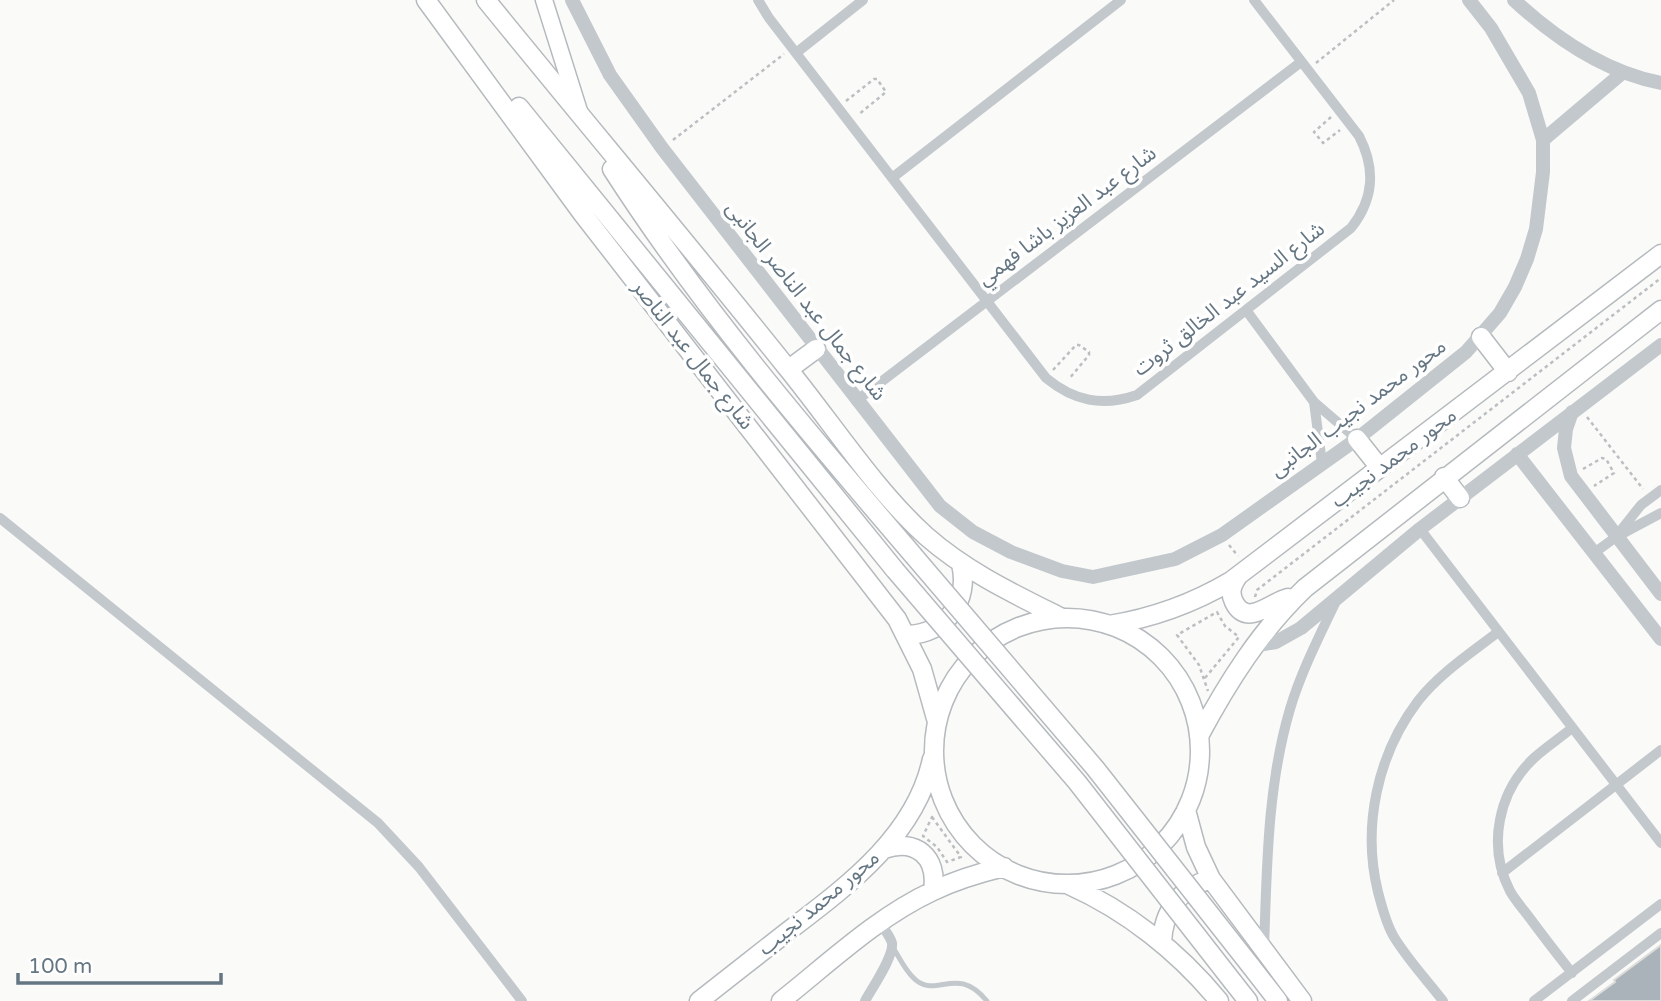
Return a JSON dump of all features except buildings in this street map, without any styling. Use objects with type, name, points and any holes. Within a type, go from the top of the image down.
[{"type":"main road","name":"شارع جمال عبد الناصر","points":[[426,0],[582,212],[897,619],[922,669],[937,722]]},
{"type":"main road","points":[[486,0],[789,369],[895,504],[926,536],[961,564],[999,587],[1062,618]]},
{"type":"main road","points":[[544,0],[581,117],[611,169],[679,269],[764,377],[1095,768],[1278,1001]]},
{"type":"main road","points":[[455,38],[557,153],[817,477],[1077,782],[1248,1001]]},
{"type":"main road","name":"محور محمد نجيب","points":[[1109,625],[1174,609],[1213,592],[1238,576],[1661,254]]},
{"type":"main road","points":[[1199,736],[1253,646],[1280,612],[1296,597],[1444,477],[1661,310]]},
{"type":"main road","points":[[1481,337],[1508,372]]},
{"type":"main road","points":[[789,369],[816,349]]},
{"type":"main road","points":[[1357,439],[1380,468]]},
{"type":"main road","points":[[1444,477],[1460,498]]},
{"type":"main road","points":[[907,635],[934,629],[955,610],[964,583],[961,564]]},
{"type":"main road","points":[[1238,576],[1231,596],[1242,611],[1255,614],[1281,600],[1296,597]]},
{"type":"main road","points":[[1086,619],[1109,625],[1142,642],[1170,668],[1184,688],[1194,712],[1199,736],[1195,786],[1186,810],[1175,828],[1162,844],[1137,864],[1108,877],[1087,882],[1066,884],[1034,879],[1004,867],[971,843],[958,827],[940,790],[934,749],[937,722],[953,681],[982,648],[1000,636],[1019,626],[1040,620],[1086,619]]},
{"type":"main road","name":"محور محمد نجيب","points":[[699,1001],[828,900],[884,849],[918,800],[934,749]]},
{"type":"main road","points":[[1186,810],[1196,847],[1211,879],[1302,1001]]},
{"type":"main road","points":[[884,849],[906,845],[918,849],[933,867],[933,891]]},
{"type":"main road","points":[[781,1001],[880,923],[933,891],[956,881],[1004,867]]},
{"type":"main road","points":[[1162,943],[1164,922],[1175,902],[1191,887],[1211,879]]},
{"type":"main road","points":[[1066,884],[1108,905],[1162,943],[1219,1001]]},
{"type":"street","name":"شارع جمال عبد الناصر الجانبى","points":[[572,0],[610,75],[662,148],[940,506],[973,532],[1011,552],[1062,571]]},
{"type":"street","name":"شارع السيد عبد الخالق ثروت","points":[[758,0],[1046,378],[1074,397],[1098,402],[1122,400],[1137,394],[1246,310],[1351,228],[1361,215],[1370,192],[1371,167],[1367,151],[1349,123],[1254,0]]},
{"type":"street","points":[[794,50],[863,0]]},
{"type":"street","points":[[892,178],[1121,0]]},
{"type":"street","name":"محور محمد نجيب الجانبى","points":[[1062,571],[1093,576],[1175,559],[1222,535],[1357,439],[1466,352],[1500,313],[1516,287],[1536,229],[1543,172],[1543,140],[1529,93],[1491,28],[1469,0]]},
{"type":"street","points":[[1514,0],[1570,45],[1621,74],[1661,83]]},
{"type":"street","name":"شارع عبد العزيز باشا فهمي","points":[[856,401],[1305,66]]},
{"type":"street","points":[[1543,140],[1621,74]]},
{"type":"street","points":[[1246,310],[1314,402],[1357,439]]},
{"type":"street","points":[[1253,646],[1276,642],[1290,635],[1420,529],[1661,345]]},
{"type":"street","points":[[1314,402],[1322,463]]},
{"type":"street","points":[[1575,409],[1566,429],[1564,447],[1572,476],[1582,493],[1661,594]]},
{"type":"street","points":[[1517,454],[1661,639]]},
{"type":"street","points":[[1616,537],[1641,505],[1661,490]]},
{"type":"street","points":[[1594,553],[1616,537],[1661,513]]},
{"type":"street","points":[[0,518],[378,823],[419,867],[522,1001]]},
{"type":"street","points":[[1420,529],[1661,843]]},
{"type":"street","points":[[1264,951],[1267,853],[1277,762],[1303,671],[1339,594]]},
{"type":"street","points":[[1443,1001],[1394,937],[1382,908],[1373,867],[1372,815],[1387,754],[1418,700],[1439,677],[1499,632]]},
{"type":"street","points":[[1572,727],[1534,758],[1517,777],[1505,798],[1497,846],[1502,873],[1511,893],[1572,973]]},
{"type":"street","points":[[1502,873],[1661,750]]},
{"type":"street","points":[[1534,1001],[1661,904]]},
{"type":"street","points":[[865,1001],[892,947],[880,923]]},
{"type":"street","points":[[1572,1001],[1661,933]]},
{"type":"lane","points":[[892,947],[914,979],[933,986],[954,982],[966,984],[977,990],[987,1001]]},
{"type":"path","points":[[1305,66],[1394,0]]},
{"type":"path","points":[[662,148],[794,50]]},
{"type":"path","points":[[838,108],[876,78],[885,93],[849,122]]},
{"type":"path","points":[[1339,110],[1314,130],[1322,143],[1349,123]]},
{"type":"path","points":[[1257,601],[1257,590],[1661,278]]},
{"type":"path","points":[[1046,378],[1076,345],[1089,352],[1060,389]]},
{"type":"path","points":[[1575,409],[1650,498]]},
{"type":"path","points":[[1572,476],[1602,458],[1606,459],[1613,475],[1582,493]]},
{"type":"path","points":[[1217,612],[1225,626],[1239,638],[1205,678],[1177,635],[1217,612]]},
{"type":"path","points":[[932,817],[961,857],[947,862],[937,847],[923,836],[932,817]]}]
